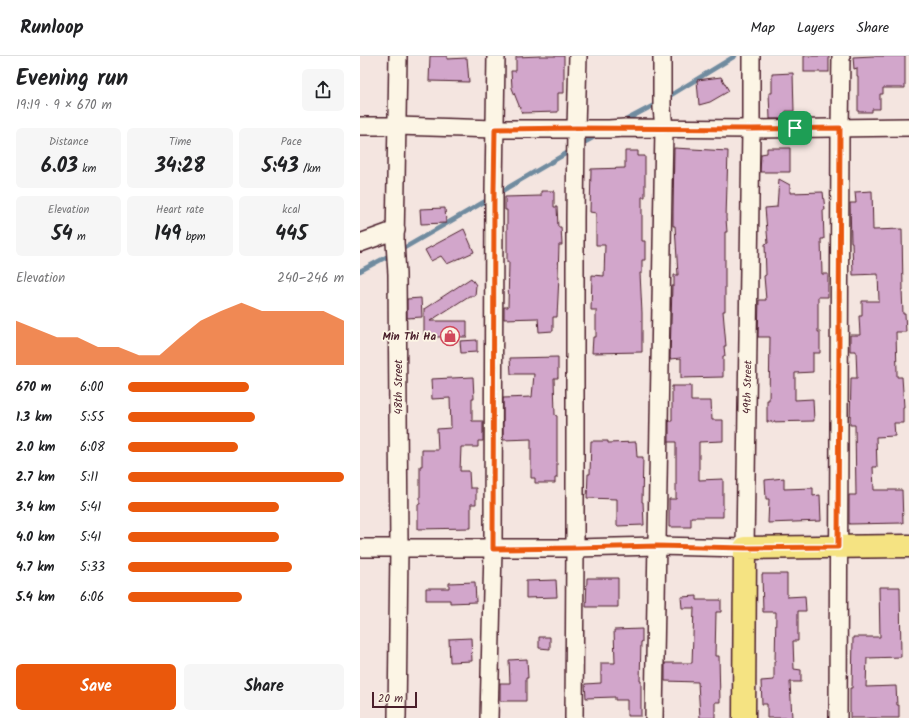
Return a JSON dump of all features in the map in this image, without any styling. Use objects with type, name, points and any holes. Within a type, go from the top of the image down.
[{"type":"main road","points":[[745,548],[909,546]]},
{"type":"main road","name":"49th Street","points":[[744,718],[745,548]]},
{"type":"street","name":"48th Street","points":[[397,718],[399,548],[396,236],[398,56]]},
{"type":"street","points":[[489,718],[493,549],[496,56]]},
{"type":"street","points":[[574,718],[576,548],[575,216],[578,56]]},
{"type":"street","points":[[654,718],[664,128],[662,108],[662,56]]},
{"type":"street","name":"49th Street","points":[[745,548],[751,56]]},
{"type":"street","points":[[838,718],[841,56]]},
{"type":"street","points":[[360,126],[495,129],[576,139],[664,128],[751,129],[909,126]]},
{"type":"street","points":[[360,243],[396,236]]},
{"type":"street","points":[[360,548],[493,549],[657,546],[745,548]]},
{"type":"building","points":[[430,56],[447,56],[447,59],[467,58],[469,82],[429,81]]},
{"type":"building","points":[[564,56],[564,93],[558,93],[558,112],[522,113],[512,88],[511,71],[516,71],[516,57]]},
{"type":"building","points":[[804,56],[829,56],[829,72],[804,72]]},
{"type":"building","points":[[905,56],[905,88],[883,88],[883,94],[880,94],[880,109],[872,109],[872,112],[858,112],[858,76],[857,68],[854,69],[853,57]]},
{"type":"building","points":[[793,73],[794,111],[786,111],[786,119],[770,119],[769,93],[772,93],[772,74]]},
{"type":"building","points":[[721,77],[729,91],[710,102],[699,105],[697,80]]},
{"type":"building","points":[[674,148],[728,151],[727,232],[725,232],[725,311],[723,311],[726,346],[724,346],[725,356],[723,356],[723,377],[681,378],[681,358],[670,359],[672,286],[674,286],[674,275],[678,275],[675,226],[673,226]]},
{"type":"building","points":[[767,148],[790,148],[790,172],[760,172],[761,154],[767,153]]},
{"type":"building","points":[[625,151],[638,151],[638,156],[645,156],[645,197],[642,197],[642,241],[645,241],[645,260],[642,260],[642,273],[640,273],[642,352],[592,353],[593,337],[596,337],[596,310],[591,310],[592,275],[604,276],[605,245],[596,245],[596,213],[590,212],[591,169],[625,168]]},
{"type":"building","points":[[779,179],[790,185],[790,193],[823,192],[825,210],[823,210],[824,239],[821,239],[822,274],[828,274],[828,297],[818,297],[818,332],[820,332],[820,353],[813,353],[813,372],[795,373],[795,400],[813,399],[814,421],[767,422],[767,400],[769,400],[770,337],[758,337],[759,300],[766,300],[764,276],[766,275],[765,244],[768,243],[765,208],[777,207]]},
{"type":"building","points":[[541,191],[554,191],[554,207],[557,207],[558,227],[561,227],[562,245],[559,245],[557,317],[553,317],[553,331],[539,332],[538,318],[504,319],[504,307],[508,307],[509,262],[507,262],[507,210],[505,210],[505,197],[541,196]]},
{"type":"building","points":[[872,191],[873,230],[902,229],[902,290],[903,314],[905,314],[906,332],[896,332],[897,377],[902,377],[904,407],[903,423],[894,423],[895,436],[876,437],[877,467],[873,467],[874,490],[902,490],[903,523],[849,524],[849,495],[856,495],[855,425],[850,425],[851,378],[857,378],[856,351],[850,351],[850,335],[860,335],[859,316],[862,316],[862,301],[879,301],[878,274],[853,275],[850,203],[856,203],[855,192]]},
{"type":"building","points":[[445,208],[446,223],[421,224],[420,209]]},
{"type":"building","points":[[464,229],[474,252],[447,264],[441,256],[431,261],[425,250]]},
{"type":"building","points":[[471,278],[476,285],[475,296],[469,296],[430,321],[467,321],[467,337],[424,337],[424,309]]},
{"type":"building","points":[[421,298],[422,317],[407,318],[407,299]]},
{"type":"building","points":[[477,340],[477,352],[461,353],[460,341]]},
{"type":"building","points":[[558,357],[558,378],[554,378],[555,415],[557,416],[557,478],[555,478],[555,483],[535,483],[535,478],[531,478],[531,439],[503,440],[503,398],[532,397],[534,374],[511,374],[510,358]]},
{"type":"building","points":[[473,377],[474,398],[472,398],[472,421],[483,421],[483,441],[478,441],[478,447],[461,447],[460,471],[469,471],[470,488],[476,488],[476,504],[471,504],[471,528],[418,529],[418,504],[420,504],[420,466],[422,466],[422,450],[438,450],[437,429],[451,428],[450,398],[432,399],[431,379]]},
{"type":"building","points":[[672,386],[691,386],[691,401],[711,401],[712,420],[723,420],[723,441],[699,442],[699,480],[723,479],[723,517],[691,517],[691,527],[669,527],[669,499],[676,499],[676,442],[669,442],[669,421],[672,421]]},
{"type":"building","points":[[591,441],[608,441],[608,443],[636,442],[637,457],[643,457],[642,502],[644,525],[617,526],[617,499],[587,498],[588,474],[590,474]]},
{"type":"building","points":[[784,478],[784,489],[813,488],[813,496],[820,495],[821,521],[768,523],[769,499],[766,499],[765,480]]},
{"type":"building","points":[[762,574],[787,574],[787,597],[805,596],[806,611],[798,611],[798,641],[793,641],[794,669],[801,670],[801,682],[790,682],[792,718],[767,718],[767,704],[762,704],[761,681],[774,680],[776,612],[763,612]]},
{"type":"building","points":[[587,578],[618,578],[618,607],[586,607]]},
{"type":"building","points":[[556,580],[557,597],[526,598],[526,581]]},
{"type":"building","points":[[475,582],[476,602],[450,603],[450,600],[426,600],[426,588],[449,588],[449,583]]},
{"type":"building","points":[[879,587],[900,587],[901,657],[867,658],[866,687],[896,686],[897,705],[899,705],[899,718],[850,718],[853,637],[880,637]]},
{"type":"building","points":[[697,596],[697,600],[721,600],[721,612],[716,612],[715,656],[719,656],[720,702],[715,702],[715,718],[700,718],[698,682],[665,681],[665,663],[692,663],[694,608],[682,608],[681,597]]},
{"type":"building","points":[[642,629],[640,681],[641,716],[627,716],[627,700],[615,700],[615,697],[586,698],[585,684],[601,683],[601,663],[615,663],[614,630]]},
{"type":"building","points":[[539,637],[550,637],[550,649],[539,648]]},
{"type":"building","points":[[471,638],[472,661],[450,662],[449,639]]},
{"type":"building","points":[[527,659],[528,678],[526,678],[526,701],[500,701],[500,683],[510,683],[509,660]]},
{"type":"waterway","points":[[666,98],[735,56]]},
{"type":"waterway","points":[[622,122],[658,103]]},
{"type":"waterway","points":[[580,145],[598,135]]},
{"type":"waterway","points":[[497,194],[572,150]]},
{"type":"waterway","points":[[399,251],[489,199]]},
{"type":"waterway","points":[[360,271],[392,254]]},
{"type":"place","name":"Min Thi Ha","points":[[450,336]]},
{"type":"route","points":[[795,128],[840,128],[838,547],[745,548],[657,546],[493,549],[495,129],[795,128]]}]
